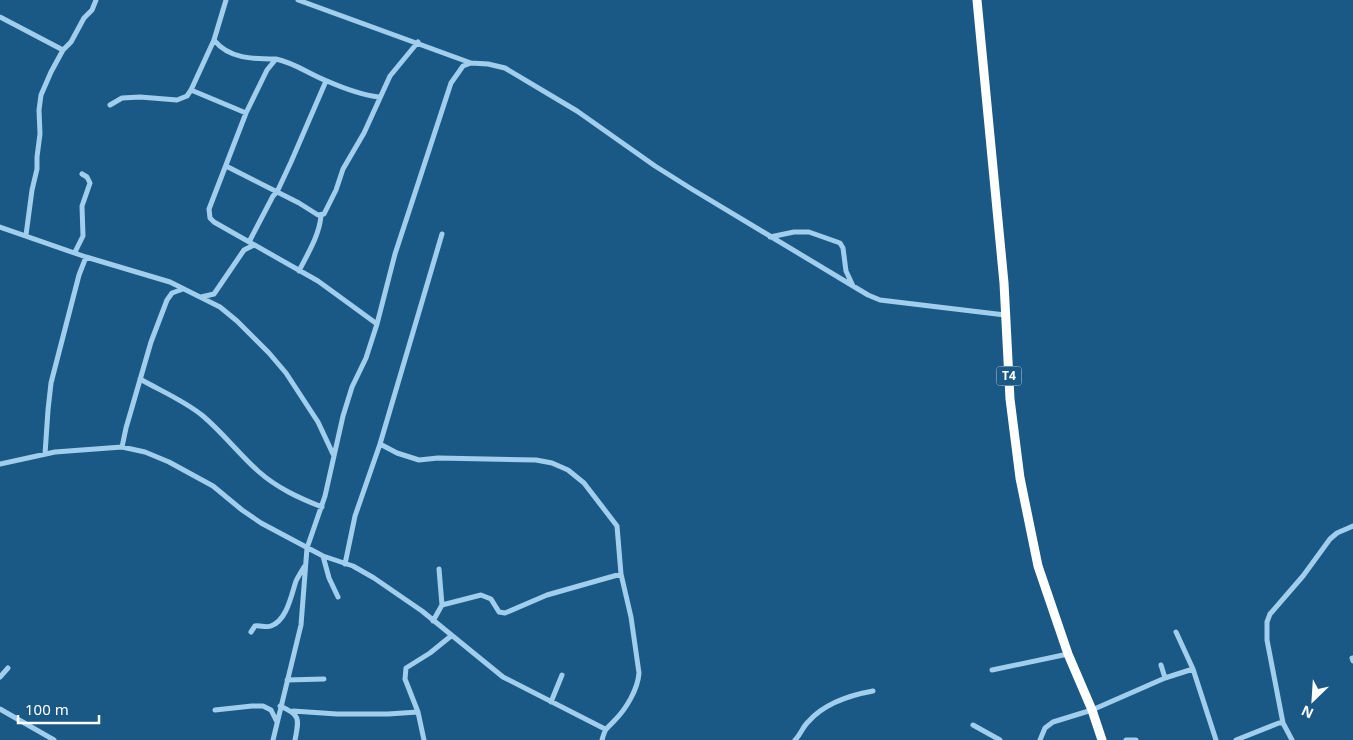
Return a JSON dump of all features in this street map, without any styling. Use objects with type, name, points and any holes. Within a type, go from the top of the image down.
[{"type":"highway","name":"T4","points":[[980,1],[1004,283],[1010,399],[1020,478],[1038,566],[1068,654],[1092,710],[1102,740]]},
{"type":"street","points":[[26,235],[37,169],[40,100],[51,72],[63,50],[71,42],[84,18],[92,10],[96,0]]},
{"type":"street","points":[[110,105],[122,98],[140,96],[177,100],[186,96],[191,90],[214,40],[226,0]]},
{"type":"street","points":[[298,0],[418,42],[471,63],[499,66],[513,73],[577,111],[655,166],[855,288],[880,300],[1005,315]]},
{"type":"street","points":[[1,20],[63,50]]},
{"type":"street","points":[[214,40],[228,51],[241,57],[276,59],[300,67],[326,81],[371,96],[380,97]]},
{"type":"street","points":[[299,271],[319,229],[321,216],[328,208],[343,169],[367,126],[380,97],[398,65],[418,42]]},
{"type":"street","points":[[276,59],[267,70],[246,113],[209,214],[214,222],[331,290],[377,324]]},
{"type":"street","points":[[272,740],[301,625],[307,548],[322,507],[347,401],[366,358],[395,254],[451,83],[463,66],[471,63]]},
{"type":"street","points":[[249,242],[277,192],[326,81]]},
{"type":"street","points":[[191,90],[246,113]]},
{"type":"street","points":[[226,166],[321,216]]},
{"type":"street","points":[[75,252],[83,236],[82,206],[90,183],[87,177],[82,174]]},
{"type":"street","points":[[0,227],[86,257],[170,282],[220,307],[238,321],[270,353],[286,373],[318,422],[334,454]]},
{"type":"street","points":[[770,237],[794,232],[809,232],[840,243],[843,248],[846,271],[855,288]]},
{"type":"street","points":[[345,564],[355,516],[380,444],[442,234]]},
{"type":"street","points":[[240,236],[244,250]]},
{"type":"street","points":[[199,297],[207,297],[214,294],[244,250],[255,245]]},
{"type":"street","points":[[46,454],[51,383],[79,276],[86,257]]},
{"type":"street","points":[[122,447],[151,342],[167,300],[172,293],[184,289]]},
{"type":"street","points":[[214,294],[220,307]]},
{"type":"street","points":[[140,379],[203,416],[257,470],[277,486],[296,497],[322,507]]},
{"type":"street","points":[[380,444],[397,453],[419,460],[438,458],[536,460],[552,463],[568,470],[584,483],[617,526],[621,574],[639,673],[638,682],[623,710],[605,728],[602,740]]},
{"type":"street","points":[[0,464],[46,454],[122,447],[145,452],[169,462],[213,486],[261,523],[323,556],[362,571],[374,578],[417,607],[503,677],[605,728]]},
{"type":"street","points":[[1292,740],[1283,723],[1267,640],[1270,614],[1303,576],[1330,539],[1336,533],[1353,526]]},
{"type":"street","points":[[323,556],[329,578],[338,597]]},
{"type":"street","points":[[251,632],[255,626],[268,628],[279,620],[292,597],[296,580],[305,564]]},
{"type":"street","points":[[433,621],[442,605],[440,569]]},
{"type":"street","points":[[442,605],[481,595],[491,598],[498,612],[505,613],[547,596],[621,574]]},
{"type":"street","points":[[1176,632],[1193,669],[1216,740]]},
{"type":"street","points":[[424,740],[418,712],[404,679],[406,668],[430,653],[451,636]]},
{"type":"street","points":[[992,670],[1068,654]]},
{"type":"street","points":[[1161,665],[1165,678]]},
{"type":"street","points":[[0,677],[8,668]]},
{"type":"street","points":[[1040,740],[1045,728],[1053,722],[1092,710],[1165,678],[1193,669]]},
{"type":"street","points":[[551,702],[562,675]]},
{"type":"street","points":[[287,680],[324,679]]},
{"type":"street","points":[[795,740],[808,722],[832,704],[846,697],[873,691]]},
{"type":"street","points":[[407,712],[415,703]]},
{"type":"street","points":[[215,710],[263,706],[272,710],[277,723]]},
{"type":"street","points":[[280,706],[293,711],[337,714],[418,712]]},
{"type":"street","points":[[0,709],[54,740]]},
{"type":"street","points":[[293,711],[298,722],[295,740]]},
{"type":"street","points":[[1236,740],[1276,723],[1283,723]]},
{"type":"street","points":[[972,726],[1000,740]]},
{"type":"street","points":[[1126,740],[1136,740]]}]
